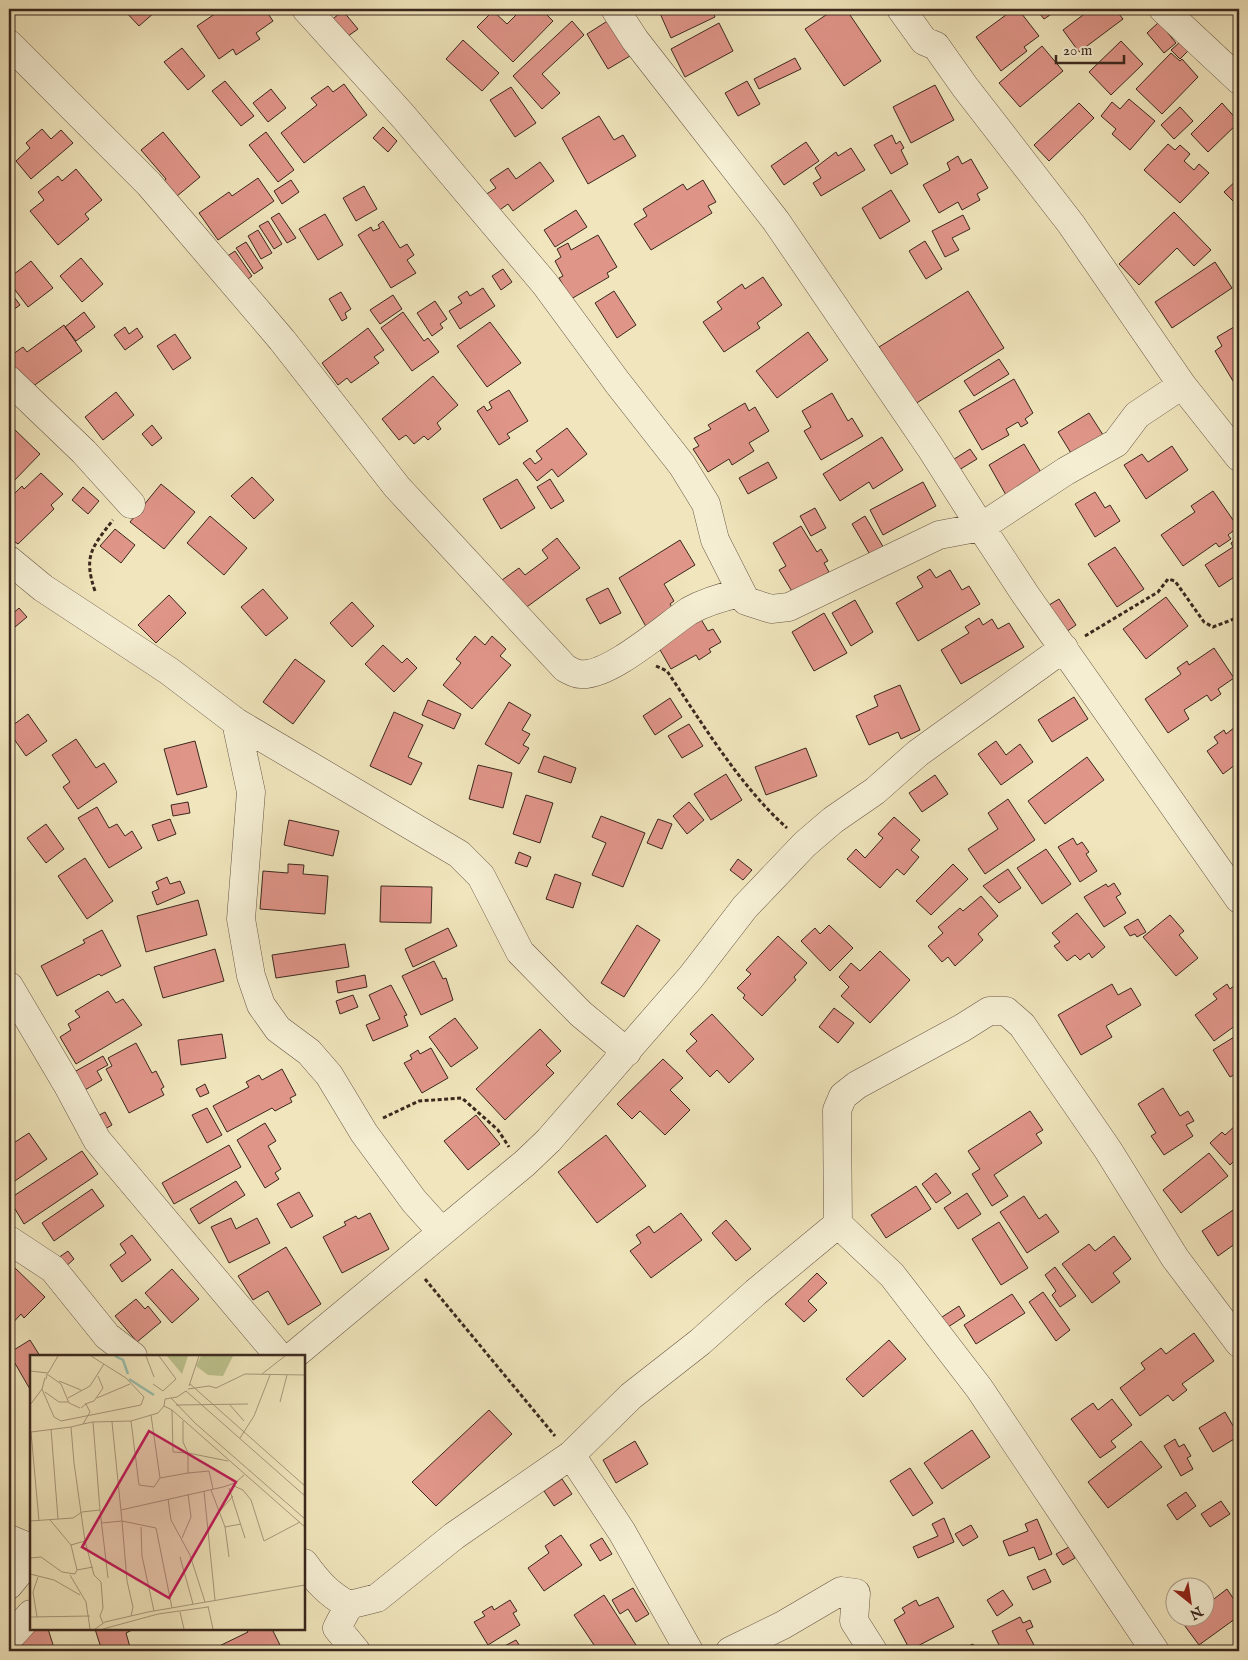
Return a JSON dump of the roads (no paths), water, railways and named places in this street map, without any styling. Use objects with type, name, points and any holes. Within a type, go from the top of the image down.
[{"type":"street","points":[[306,9],[403,116],[545,284],[622,389],[682,466],[706,504],[715,540],[746,602],[771,609],[789,607],[939,535],[981,527],[1066,471],[1116,443],[1137,415],[1182,385]]},
{"type":"street","points":[[615,9],[635,40],[776,221],[930,448],[981,527],[1239,899]]},
{"type":"street","points":[[901,9],[924,41],[936,46],[1039,185],[1072,224],[1182,385],[1239,457]]},
{"type":"street","points":[[1163,9],[1239,80]]},
{"type":"street","points":[[9,44],[149,184],[282,340],[397,486],[565,668],[579,674],[595,672],[630,654],[690,611],[714,599],[740,592]]},
{"type":"street","points":[[9,380],[84,452],[130,504]]},
{"type":"street","points":[[9,560],[43,588],[169,671],[236,722],[459,854],[481,876],[520,952],[581,1014],[627,1052]]},
{"type":"street","points":[[294,1355],[525,1163],[549,1140],[691,977],[745,907],[805,844],[833,820],[875,791],[918,753],[1064,648]]},
{"type":"street","points":[[236,722],[252,792],[241,920],[251,976],[261,1005],[278,1029],[309,1052],[329,1075],[364,1134],[414,1200],[442,1232]]},
{"type":"street","points":[[9,986],[67,1084],[97,1140],[278,1355]]},
{"type":"street","points":[[1155,1651],[979,1388],[892,1275],[838,1224],[837,1110],[843,1096],[857,1085],[962,1028],[989,1011],[1006,1011],[1022,1025],[1108,1150],[1175,1258],[1239,1343]]},
{"type":"street","points":[[305,1563],[333,1597],[349,1605],[377,1598],[454,1536],[571,1455],[631,1396],[700,1342],[756,1292],[838,1224]]},
{"type":"street","points":[[9,1240],[53,1269],[107,1336],[132,1355]]},
{"type":"street","points":[[571,1455],[622,1532],[689,1651]]},
{"type":"street","points":[[9,1539],[30,1548]]},
{"type":"street","points":[[9,1585],[30,1559]]},
{"type":"street","points":[[730,1651],[783,1625],[841,1591],[856,1593],[854,1620],[873,1651]]},
{"type":"street","points":[[349,1605],[337,1628],[356,1651]]},
{"type":"street","points":[[9,1638],[30,1615]]}]
